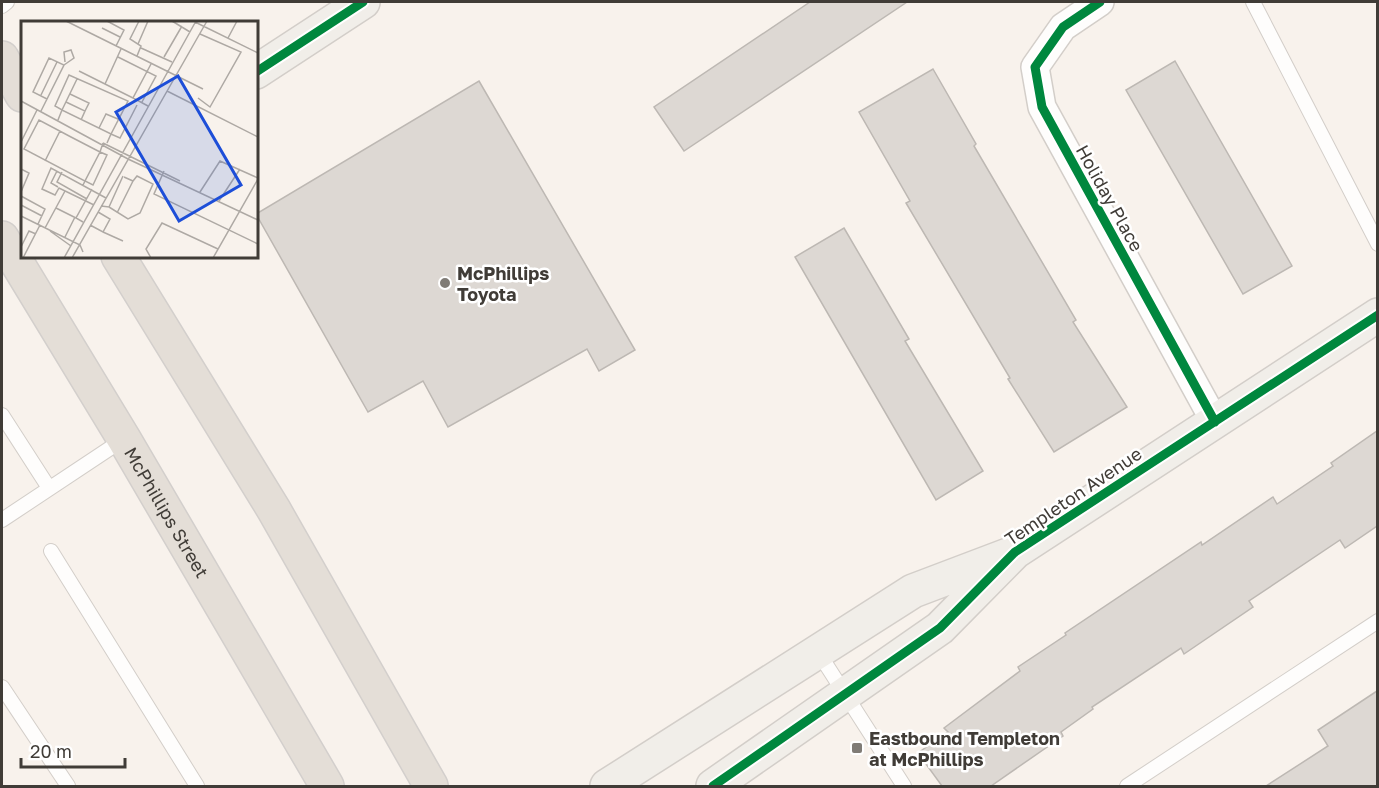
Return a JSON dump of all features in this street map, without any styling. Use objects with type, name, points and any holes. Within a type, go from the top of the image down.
[{"type":"main road","points":[[2,58],[21,93]]},
{"type":"main road","name":"McPhillips Street","points":[[2,238],[124,439],[327,786]]},
{"type":"main road","points":[[119,258],[274,510],[431,786]]},
{"type":"street","points":[[258,71],[363,2]]},
{"type":"street","name":"Holiday Place","points":[[1100,2],[1063,27],[1035,67],[1042,107],[1215,422]]},
{"type":"street","name":"Templeton Avenue","points":[[607,786],[913,591],[1015,552],[1377,315]]},
{"type":"street","name":"Templeton Avenue","points":[[713,786],[940,628],[1015,552]]},
{"type":"lane","points":[[2,6],[7,2]]},
{"type":"lane","points":[[1253,2],[1377,244]]},
{"type":"lane","points":[[2,415],[49,488]]},
{"type":"lane","points":[[2,520],[124,439]]},
{"type":"lane","points":[[51,551],[197,786]]},
{"type":"lane","points":[[1127,786],[1377,621]]},
{"type":"lane","points":[[818,651],[904,786]]},
{"type":"lane","points":[[2,687],[68,786]]},
{"type":"building","points":[[810,2],[907,2],[684,151],[654,107]]},
{"type":"building","points":[[1175,61],[1292,266],[1243,294],[1126,90]]},
{"type":"building","points":[[933,69],[976,144],[974,146],[1076,320],[1073,322],[1127,407],[1054,452],[1008,379],[1010,378],[906,203],[910,201],[859,112]]},
{"type":"building","name":"McPhillips Toyota","points":[[479,81],[635,350],[599,371],[587,349],[448,427],[423,381],[368,412],[258,218],[258,213]]},
{"type":"building","points":[[844,228],[909,339],[905,341],[983,471],[936,500],[795,257]]},
{"type":"building","points":[[1377,431],[1377,526],[1345,548],[1340,540],[1249,601],[1253,607],[1184,654],[1181,648],[1092,707],[1093,709],[1061,732],[1063,736],[991,786],[942,786],[918,753],[948,732],[944,728],[1020,671],[1018,667],[1201,542],[1202,545],[1273,497],[1277,504],[1333,466],[1331,463]]},
{"type":"building","points":[[1377,691],[1377,786],[1266,786],[1328,746],[1318,730]]},
{"type":"cycle path","points":[[258,71],[363,2]]},
{"type":"cycle path","points":[[1100,2],[1063,27],[1035,67],[1042,107],[1215,422]]},
{"type":"cycle path","points":[[713,786],[940,628],[1015,552],[1378,315]]},
{"type":"place","name":"McPhillips Toyota","points":[[445,283]]},
{"type":"place","name":"Eastbound Templeton at McPhillips","points":[[857,748]]}]
